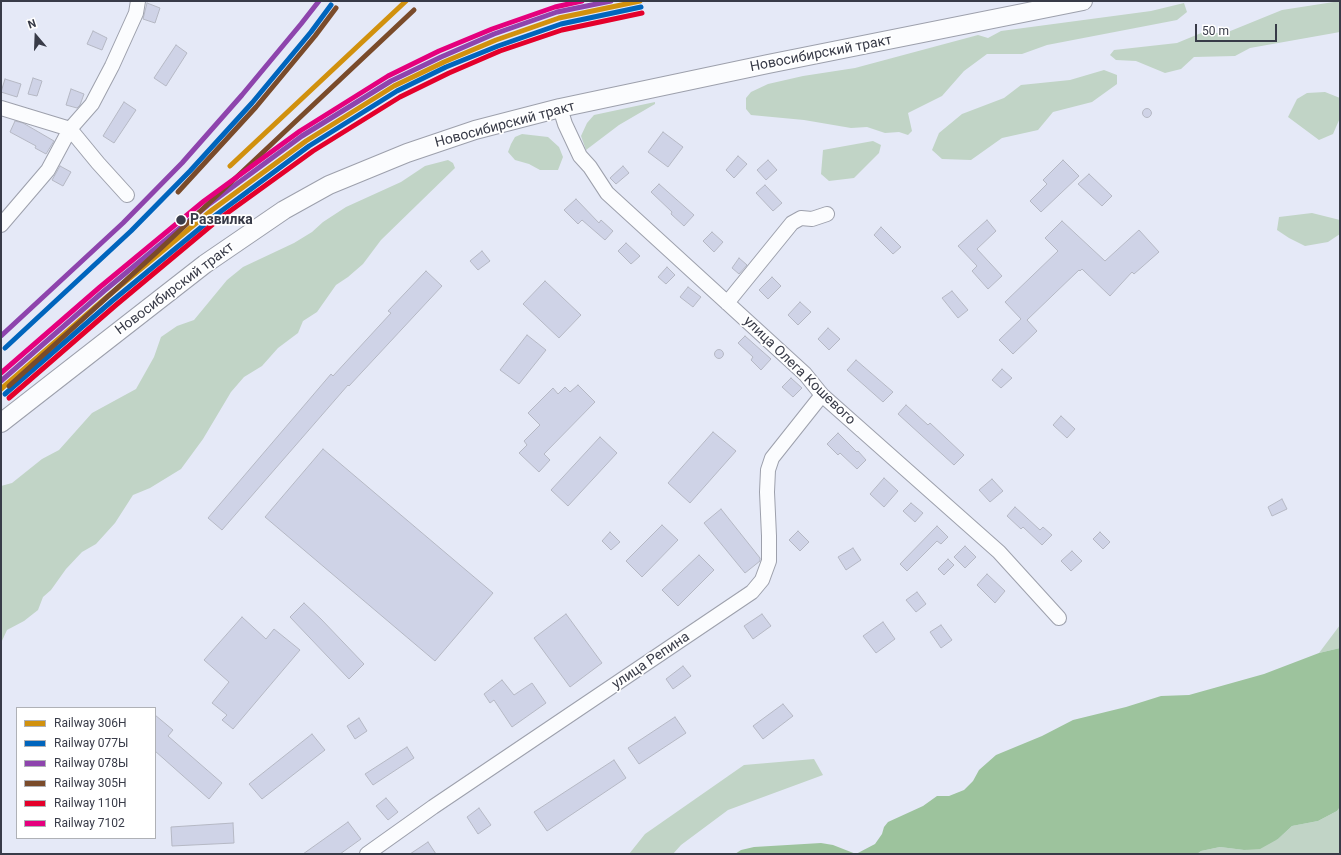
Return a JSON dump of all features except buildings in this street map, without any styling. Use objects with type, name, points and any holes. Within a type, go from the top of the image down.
[{"type":"main road","name":"Новосибирский тракт","points":[[1,423],[205,264],[284,210],[329,185],[407,153],[475,130],[560,108],[1083,1]]},
{"type":"street","points":[[1,225],[48,170],[70,129],[92,104],[112,66],[136,13],[138,1]]},
{"type":"street","points":[[1,108],[70,129],[127,195]]},
{"type":"street","name":"улица Олега Кошевого","points":[[560,108],[565,124],[580,156],[607,192],[805,374],[822,395],[999,552],[1059,618]]},
{"type":"street","points":[[727,303],[792,223],[801,218],[812,219],[827,214]]},
{"type":"street","name":"улица Репина","points":[[367,854],[439,802],[752,592],[762,580],[769,561],[767,492],[768,470],[772,458],[822,395]]},
{"type":"shaded area","points":[[1340,1],[1340,32],[1250,48],[1235,56],[1194,57],[1181,69],[1165,73],[1136,61],[1116,60],[1110,55],[1114,50],[1177,43],[1206,31],[1223,34],[1282,10]]},
{"type":"shaded area","points":[[1184,3],[1187,12],[1177,20],[1047,45],[1022,54],[987,54],[964,71],[942,96],[908,113],[912,131],[908,135],[899,132],[885,133],[867,127],[851,128],[804,120],[751,115],[746,109],[746,98],[751,92],[768,84],[803,76],[855,68],[978,35],[988,38],[1001,31],[1151,11]]},
{"type":"shaded area","points":[[1104,70],[1117,75],[1117,84],[1092,102],[1053,112],[1038,130],[1002,138],[971,160],[942,159],[932,150],[939,133],[962,114],[1004,98],[1021,85],[1070,80]]},
{"type":"shaded area","points":[[1325,92],[1340,98],[1340,118],[1333,134],[1319,140],[1288,117],[1297,99],[1307,93]]},
{"type":"shaded area","points":[[655,102],[655,104],[619,125],[586,150],[581,136],[587,123],[594,115]]},
{"type":"shaded area","points":[[522,134],[548,137],[559,147],[563,157],[558,170],[540,170],[529,164],[515,160],[508,152],[515,137]]},
{"type":"shaded area","points":[[873,141],[881,145],[879,153],[854,178],[829,181],[821,174],[823,150]]},
{"type":"shaded area","points":[[448,160],[453,163],[455,168],[381,240],[363,264],[336,285],[317,312],[303,321],[298,333],[278,348],[262,366],[244,377],[231,392],[203,439],[181,469],[150,488],[133,495],[115,523],[96,544],[82,552],[66,569],[51,590],[43,597],[38,610],[24,621],[7,630],[1,643],[1,486],[12,483],[42,459],[59,450],[92,413],[136,389],[154,357],[161,337],[177,326],[194,320],[227,280],[243,267],[294,243],[312,232],[323,222],[346,207],[401,182],[425,166]]},
{"type":"shaded area","points":[[1312,213],[1340,220],[1340,234],[1328,242],[1305,246],[1277,230],[1279,217]]},
{"type":"shaded area","points":[[1340,625],[1340,648],[1319,653]]},
{"type":"shaded area","points":[[1340,648],[1340,807],[1337,811],[1318,821],[1292,826],[1278,839],[1260,849],[1244,850],[1220,847],[1201,851],[1197,854],[856,854],[875,844],[888,822],[923,806],[937,796],[949,796],[964,790],[973,781],[979,770],[996,755],[1042,736],[1073,720],[1126,707],[1161,696],[1189,695],[1264,674],[1319,653]]},
{"type":"shaded area","points":[[814,759],[823,775],[728,810],[681,845],[673,854],[629,854],[645,834],[744,765]]},
{"type":"shaded area","points":[[1340,807],[1340,854],[1197,854],[1201,851],[1220,847],[1244,850],[1278,839],[1292,826],[1318,821],[1337,811]]},
{"type":"shaded area","points":[[821,843],[833,845],[856,854],[735,854],[741,850],[754,847]]},
{"type":"rail line","name":"078Ы","points":[[1,336],[123,223],[182,163],[242,95],[319,1]]},
{"type":"rail line","name":"306Н","points":[[230,166],[406,1]]},
{"type":"rail line","name":"7102","points":[[1,373],[100,287],[204,201],[300,131],[388,76],[439,51],[492,29],[555,7],[582,1]]},
{"type":"rail line","name":"078Ы","points":[[1,381],[104,291],[208,205],[302,136],[391,81],[441,57],[494,34],[557,12],[611,1]]},
{"type":"rail line","name":"306Н","points":[[1,389],[108,296],[212,210],[306,141],[394,86],[444,62],[496,40],[559,18],[640,1]]},
{"type":"rail line","name":"077Ы","points":[[5,348],[131,231],[190,171],[252,103],[311,32],[331,5]]},
{"type":"rail line","name":"077Ы","points":[[5,394],[112,301],[216,215],[309,146],[397,91],[446,67],[498,46],[561,24],[641,7]]},
{"type":"rail line","name":"305Н","points":[[178,192],[256,107],[315,36],[336,8]]},
{"type":"rail line","name":"305Н","points":[[9,386],[157,252],[414,10]]},
{"type":"rail line","name":"110Н","points":[[9,398],[116,305],[219,219],[313,151],[400,97],[449,73],[500,51],[562,30],[642,13]]},
{"type":"place","name":"Развилка","points":[[181,220]]}]
